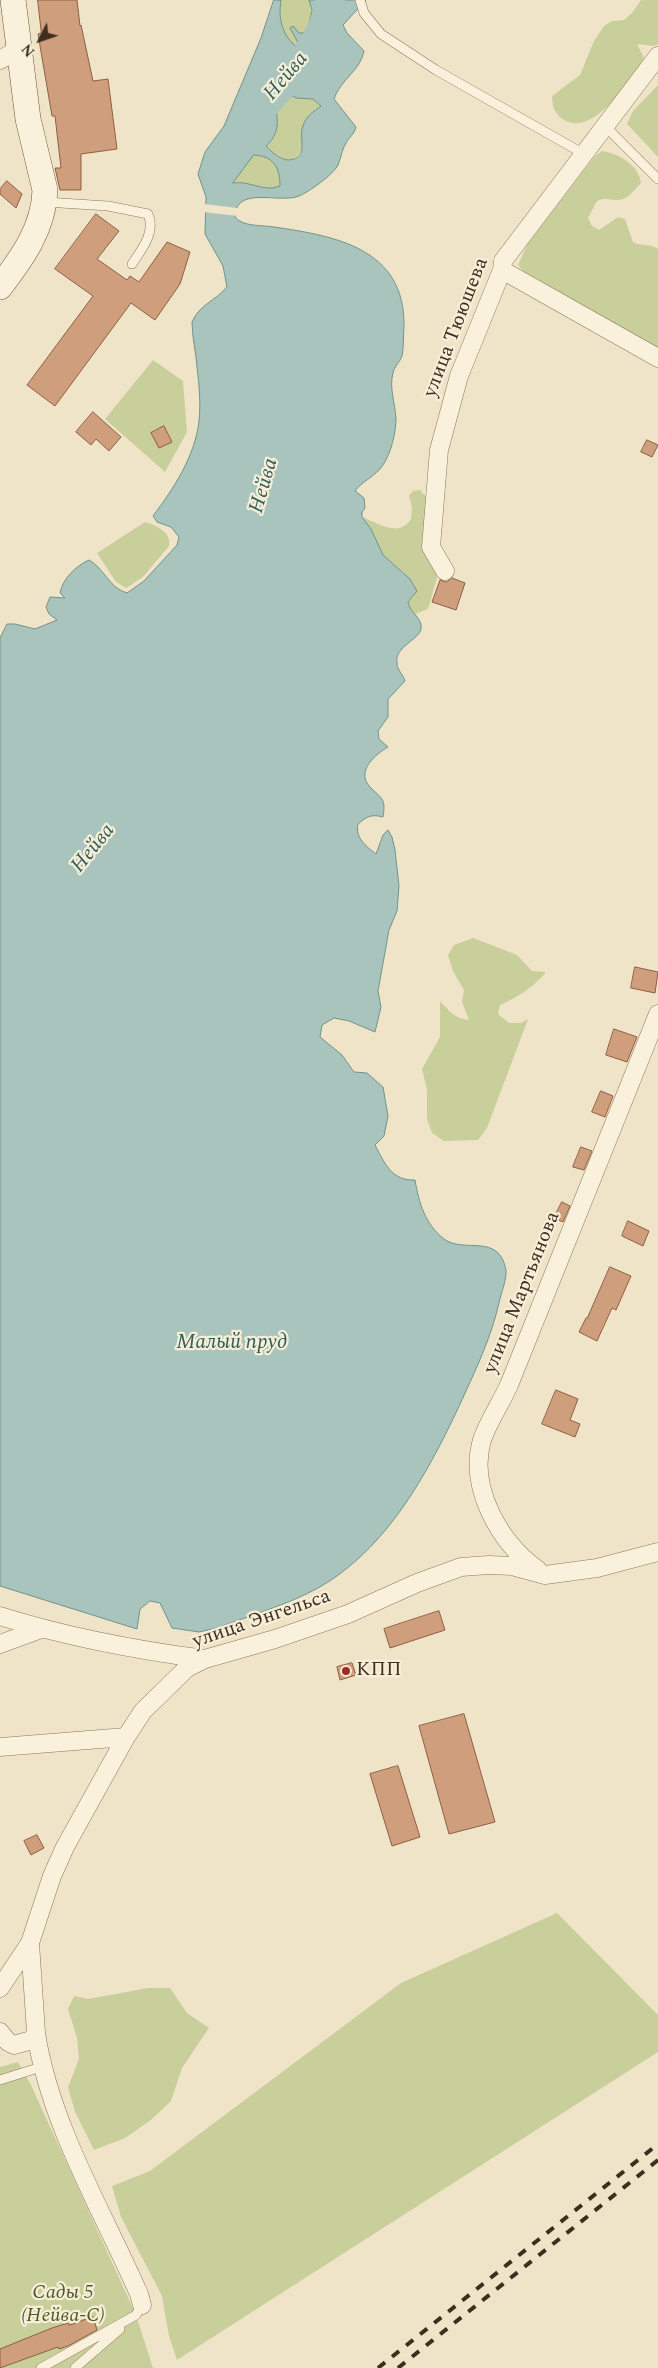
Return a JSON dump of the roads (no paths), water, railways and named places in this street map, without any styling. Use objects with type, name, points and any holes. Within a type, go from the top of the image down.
[{"type":"street","points":[[0,287],[25,252],[43,215],[45,202],[45,190],[10,54],[13,0]]},
{"type":"street","name":"улица Тююшева","points":[[445,571],[431,547],[439,450],[459,376],[502,270],[503,261],[658,56]]},
{"type":"street","points":[[502,270],[658,358]]},
{"type":"street","name":"улица Мартьянова","points":[[544,1575],[524,1560],[503,1535],[491,1513],[482,1492],[478,1469],[482,1440],[509,1385],[658,1014]]},
{"type":"street","name":"улица Энгельса","points":[[0,1988],[30,1943],[52,1876],[65,1847],[126,1737],[144,1711],[187,1668],[205,1659],[265,1642],[348,1614],[417,1583],[462,1567],[512,1566],[544,1575],[597,1568],[658,1552]]},
{"type":"street","points":[[0,1616],[41,1629],[125,1647],[205,1659]]},
{"type":"street","points":[[0,1644],[41,1629]]},
{"type":"street","points":[[0,1747],[126,1737]]},
{"type":"street","name":"улица Энгельса","points":[[30,1943],[36,2033],[41,2067],[66,2134],[136,2286],[138,2311]]},
{"type":"street","points":[[0,2032],[8,2042],[14,2045],[32,2040],[36,2033]]},
{"type":"lane","points":[[360,0],[364,13],[381,34],[436,70],[584,154]]},
{"type":"lane","points":[[605,126],[658,180]]},
{"type":"lane","points":[[45,202],[99,205],[148,214],[151,227],[145,245],[132,264]]},
{"type":"lane","points":[[0,2080],[41,2067]]},
{"type":"lane","points":[[40,2368],[138,2311]]},
{"type":"lane","points":[[75,2368],[138,2311]]},
{"type":"water","name":"Малый пруд","points":[[274,0],[281,0],[280,14],[282,27],[289,39],[299,49],[301,48],[290,28],[293,26],[299,33],[307,33],[312,10],[309,0],[366,0],[343,25],[347,33],[364,51],[359,64],[341,86],[334,99],[356,127],[345,145],[336,169],[309,191],[299,196],[291,198],[250,198],[242,201],[237,207],[235,217],[248,224],[320,235],[362,251],[379,263],[393,279],[401,300],[404,326],[402,356],[392,378],[396,418],[393,443],[380,469],[355,491],[364,498],[365,508],[362,512],[362,517],[371,529],[383,555],[410,579],[417,591],[408,602],[421,625],[421,629],[416,637],[399,652],[397,657],[398,668],[405,681],[388,699],[388,717],[378,731],[379,739],[388,747],[373,759],[366,769],[366,781],[382,799],[384,806],[383,817],[367,817],[358,824],[360,838],[376,854],[383,835],[388,830],[392,837],[399,886],[397,911],[389,930],[378,991],[381,1007],[375,1032],[349,1021],[334,1018],[322,1025],[320,1037],[342,1055],[354,1072],[367,1073],[383,1087],[388,1116],[384,1136],[375,1145],[390,1170],[400,1178],[415,1180],[421,1205],[432,1227],[444,1239],[452,1243],[489,1247],[496,1251],[502,1258],[506,1274],[496,1316],[478,1365],[438,1449],[396,1517],[361,1556],[341,1573],[313,1591],[282,1605],[217,1628],[199,1632],[172,1628],[160,1603],[150,1601],[140,1609],[137,1629],[0,1586],[0,638],[7,624],[35,629],[57,620],[49,614],[46,607],[50,597],[65,598],[60,593],[64,582],[75,569],[89,560],[99,568],[111,583],[127,593],[144,581],[177,545],[179,537],[171,527],[157,522],[153,516],[182,471],[197,434],[200,394],[192,322],[203,307],[227,287],[223,266],[205,234],[206,197],[198,174],[205,152],[224,126],[261,38]],"holes":[[[289,94],[296,98],[313,99],[321,106],[310,114],[304,123],[302,147],[299,156],[286,160],[279,157],[266,146],[276,132],[277,117],[275,106],[265,97]],[[254,155],[266,158],[274,164],[279,174],[280,186],[268,188],[246,183],[233,183]]]},
{"type":"waterway","name":"Нейва","points":[[241,132],[308,53],[319,36],[330,0]]},
{"type":"railway","points":[[378,2368],[658,2144]]},
{"type":"railway","points":[[398,2368],[658,2160]]},
{"type":"place","name":"КПП","points":[[346,1671]]},
{"type":"park label","name":"Сады 5 (Нейва-С)","points":[[63,2306]]}]
